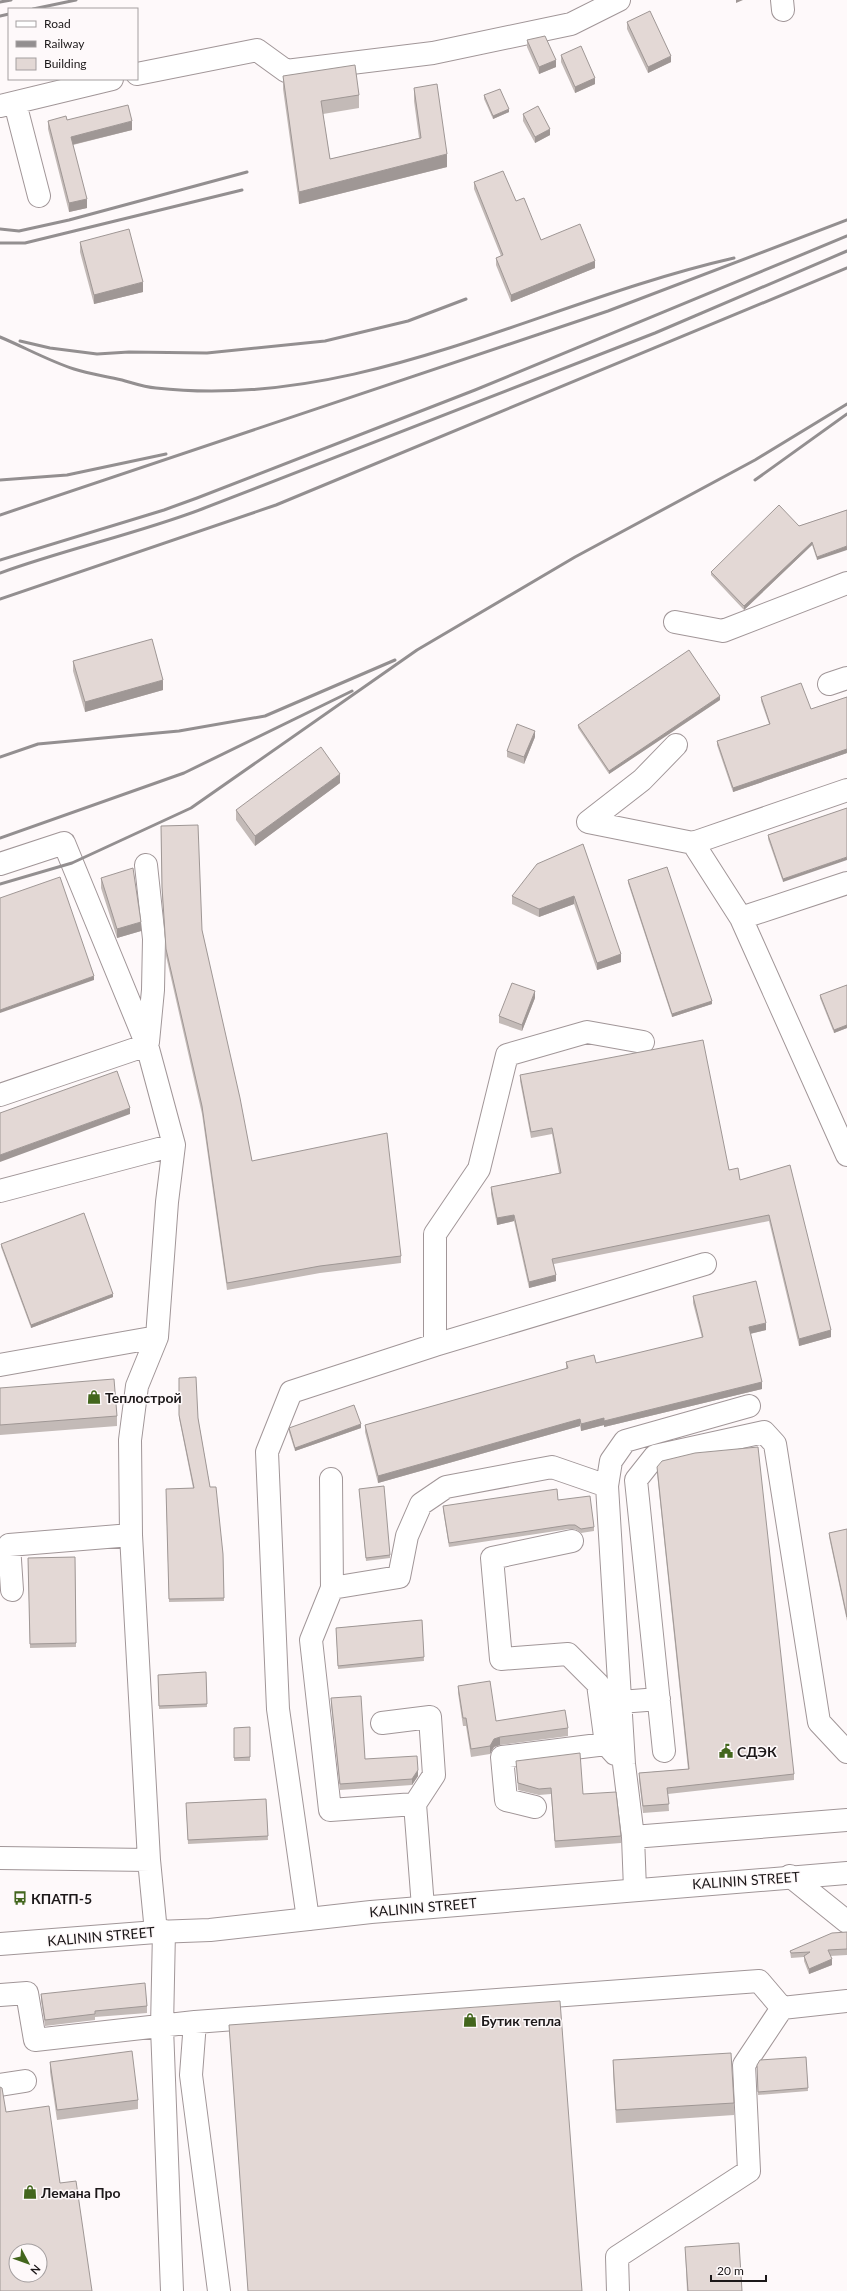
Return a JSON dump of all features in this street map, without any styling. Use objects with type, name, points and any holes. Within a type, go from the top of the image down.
[{"type":"main road","points":[[138,74],[257,50],[286,71],[433,53],[571,24],[619,0]]},
{"type":"main road","points":[[39,196],[8,104],[108,80]]},
{"type":"main road","points":[[675,622],[723,631],[847,583]]},
{"type":"main road","points":[[676,745],[642,780],[588,822],[693,843],[847,790]]},
{"type":"main road","points":[[0,864],[64,843],[148,1045],[174,1145],[167,1202],[158,1337],[137,1386],[130,1440],[131,1535],[149,1860],[160,1932],[162,2028],[172,2291]]},
{"type":"main road","points":[[693,843],[741,918],[847,1153]]},
{"type":"main road","points":[[146,865],[154,939],[153,990],[148,1045]]},
{"type":"main road","points":[[741,918],[847,883]]},
{"type":"main road","points":[[435,1345],[435,1234],[479,1169],[507,1055],[587,1032],[643,1042]]},
{"type":"main road","points":[[0,1095],[148,1045]]},
{"type":"main road","points":[[0,1191],[174,1145]]},
{"type":"main road","points":[[308,1919],[278,1709],[266,1452],[291,1392],[435,1345],[705,1264]]},
{"type":"main road","points":[[0,1365],[158,1337]]},
{"type":"main road","points":[[634,1889],[633,1837],[624,1764],[607,1486],[612,1461],[625,1441],[749,1406]]},
{"type":"main road","points":[[664,1751],[636,1480],[655,1456],[764,1432],[775,1444],[819,1722],[847,1752]]},
{"type":"main road","points":[[332,1588],[399,1577],[407,1536],[421,1504],[446,1487],[552,1467],[607,1486]]},
{"type":"main road","points":[[331,1478],[332,1588],[311,1640],[330,1810],[415,1804]]},
{"type":"main road","points":[[12,1590],[9,1545],[131,1535]]},
{"type":"main road","points":[[572,1541],[492,1558],[501,1659],[568,1654],[598,1684],[606,1744],[624,1764]]},
{"type":"main road","points":[[620,1702],[659,1699]]},
{"type":"main road","points":[[382,1723],[430,1717],[434,1775],[415,1804],[423,1907]]},
{"type":"main road","points":[[535,1807],[506,1800],[502,1757],[606,1744]]},
{"type":"main road","points":[[633,1837],[847,1820]]},
{"type":"main road","points":[[0,1858],[149,1860]]},
{"type":"main road","name":"KALININ STREET","points":[[0,1944],[160,1932],[210,1930],[423,1907],[790,1876],[847,1873]]},
{"type":"main road","points":[[790,1876],[847,1922]]},
{"type":"main road","points":[[0,1995],[26,1993],[35,2040],[162,2028],[196,2022],[759,1981],[782,2008]]},
{"type":"main road","points":[[782,2008],[847,2001]]},
{"type":"main road","points":[[618,2291],[617,2257],[749,2171],[744,2065],[782,2008]]},
{"type":"main road","points":[[196,2022],[192,2075],[219,2291]]},
{"type":"main road","points":[[0,2085],[25,2081]]},
{"type":"building","points":[[650,11],[671,56],[648,67],[627,22]]},
{"type":"building","points":[[545,36],[556,60],[539,67],[527,40]]},
{"type":"building","points":[[581,46],[595,78],[575,87],[561,55]]},
{"type":"building","points":[[355,65],[359,95],[321,101],[330,159],[421,138],[414,88],[437,84],[447,154],[299,192],[283,76]]},
{"type":"building","points":[[500,89],[509,109],[493,116],[484,95]]},
{"type":"building","points":[[128,105],[132,121],[71,137],[87,199],[69,203],[48,121],[66,116],[67,120]]},
{"type":"building","points":[[538,106],[550,129],[535,137],[523,114]]},
{"type":"building","points":[[503,171],[516,201],[524,198],[541,240],[580,224],[595,261],[511,295],[496,258],[503,255],[474,182]]},
{"type":"building","points":[[129,229],[143,282],[94,295],[80,242]]},
{"type":"building","points":[[779,505],[799,526],[847,510],[847,546],[817,557],[812,542],[744,606],[711,572]]},
{"type":"building","points":[[152,639],[163,680],[85,702],[73,661]]},
{"type":"building","points":[[689,650],[720,696],[609,771],[578,725]]},
{"type":"building","points":[[801,683],[811,709],[847,697],[847,749],[733,788],[717,741],[770,724],[761,697]]},
{"type":"building","points":[[517,724],[535,731],[524,757],[507,751]]},
{"type":"building","points":[[321,747],[340,774],[255,836],[236,810]]},
{"type":"building","points":[[847,808],[847,857],[783,879],[768,835]]},
{"type":"building","points":[[198,825],[202,930],[240,1098],[252,1161],[387,1133],[401,1256],[320,1266],[227,1283],[202,1106],[166,949],[162,887],[161,826]]},
{"type":"building","points":[[583,844],[621,954],[597,963],[574,896],[539,909],[512,896],[537,864]]},
{"type":"building","points":[[667,867],[712,1001],[672,1014],[628,880]]},
{"type":"building","points":[[133,868],[141,922],[117,929],[101,878]]},
{"type":"building","points":[[60,877],[94,976],[0,1010],[0,898]]},
{"type":"building","points":[[512,983],[535,991],[522,1025],[499,1016]]},
{"type":"building","points":[[847,985],[847,1025],[834,1030],[820,995]]},
{"type":"building","points":[[703,1040],[729,1170],[738,1168],[740,1180],[790,1165],[831,1330],[799,1339],[769,1215],[552,1259],[556,1275],[529,1282],[514,1215],[497,1218],[491,1187],[561,1173],[552,1128],[531,1132],[520,1075]]},
{"type":"building","points":[[117,1071],[130,1108],[0,1155],[0,1113]]},
{"type":"building","points":[[84,1213],[113,1294],[31,1325],[1,1244]]},
{"type":"building","points":[[756,1281],[766,1323],[749,1327],[762,1382],[604,1421],[604,1418],[581,1424],[580,1419],[378,1476],[365,1425],[568,1368],[566,1362],[594,1355],[596,1363],[703,1337],[693,1296]]},
{"type":"building","points":[[196,1377],[198,1418],[210,1487],[216,1487],[223,1554],[224,1598],[169,1599],[166,1489],[194,1488],[179,1415],[179,1378]]},
{"type":"building","points":[[114,1379],[117,1416],[0,1425],[0,1388]]},
{"type":"building","points":[[354,1405],[361,1424],[295,1448],[289,1428]]},
{"type":"building","points":[[758,1447],[794,1774],[667,1788],[669,1804],[643,1806],[639,1773],[689,1769],[657,1467],[662,1461],[695,1453]]},
{"type":"building","points":[[384,1486],[390,1555],[366,1558],[359,1489]]},
{"type":"building","points":[[557,1489],[558,1500],[590,1496],[594,1527],[581,1529],[575,1525],[569,1525],[449,1543],[443,1506]]},
{"type":"building","points":[[847,1529],[847,1617],[829,1533]]},
{"type":"building","points":[[75,1557],[76,1643],[30,1644],[28,1558]]},
{"type":"building","points":[[422,1620],[424,1657],[338,1666],[336,1628]]},
{"type":"building","points":[[206,1672],[207,1704],[159,1706],[158,1675]]},
{"type":"building","points":[[490,1681],[496,1721],[565,1710],[568,1728],[500,1737],[494,1739],[490,1746],[471,1749],[466,1718],[463,1718],[458,1686]]},
{"type":"building","points":[[361,1696],[365,1759],[417,1756],[418,1770],[412,1779],[340,1784],[331,1698]]},
{"type":"building","points":[[250,1727],[250,1757],[234,1758],[234,1728]]},
{"type":"building","points":[[580,1753],[583,1794],[616,1792],[621,1836],[555,1841],[551,1788],[539,1789],[518,1783],[516,1761]]},
{"type":"building","points":[[266,1799],[268,1836],[188,1840],[186,1803]]},
{"type":"building","points":[[847,1932],[847,1949],[828,1950],[832,1959],[809,1969],[804,1956],[810,1952],[791,1953],[790,1951],[832,1933]]},
{"type":"building","points":[[145,1983],[147,2006],[95,2011],[95,2014],[45,2020],[41,1994]]},
{"type":"building","points":[[560,2001],[582,2291],[248,2291],[229,2025]]},
{"type":"building","points":[[132,2051],[138,2100],[57,2110],[50,2062]]},
{"type":"building","points":[[731,2053],[734,2103],[616,2110],[613,2060]]},
{"type":"building","points":[[806,2057],[808,2088],[758,2092],[757,2065],[760,2060]]},
{"type":"building","name":"Лемана Про","points":[[0,2087],[2,2088],[6,2112],[49,2106],[60,2183],[76,2181],[92,2291],[0,2291]]},
{"type":"building","points":[[739,2243],[742,2291],[688,2291],[685,2247]]},
{"type":"railway","points":[[0,2],[11,0]]},
{"type":"railway","points":[[38,8],[76,0]]},
{"type":"railway","points":[[0,16],[8,14]]},
{"type":"railway","points":[[0,229],[19,231],[69,220],[247,172]]},
{"type":"railway","points":[[0,243],[25,243],[242,190]]},
{"type":"railway","points":[[0,515],[608,311],[847,220]]},
{"type":"railway","points":[[0,560],[164,510],[197,498],[475,390],[847,236]]},
{"type":"railway","points":[[0,573],[202,509],[655,333],[847,251]]},
{"type":"railway","points":[[0,337],[65,366],[143,386],[156,388],[231,391],[305,384],[377,369],[449,348],[662,277],[734,258]]},
{"type":"railway","points":[[0,599],[276,505],[847,268]]},
{"type":"railway","points":[[20,341],[50,348],[97,354],[129,352],[207,353],[325,341],[408,321],[466,299]]},
{"type":"railway","points":[[0,884],[72,863],[191,808],[417,650],[575,557],[755,460],[847,404]]},
{"type":"railway","points":[[755,480],[847,414]]},
{"type":"railway","points":[[0,480],[67,475],[166,454]]},
{"type":"railway","points":[[0,757],[38,744],[179,731],[265,716],[395,660]]},
{"type":"railway","points":[[0,838],[184,773],[352,691]]},
{"type":"place","name":"Теплострой","points":[[94,1397]]},
{"type":"place","name":"СДЭК","points":[[726,1751]]},
{"type":"place","name":"КПАТП-5","points":[[20,1898]]},
{"type":"place","name":"Бутик тепла","points":[[470,2020]]},
{"type":"place","name":"Лемана Про","points":[[30,2192]]}]
